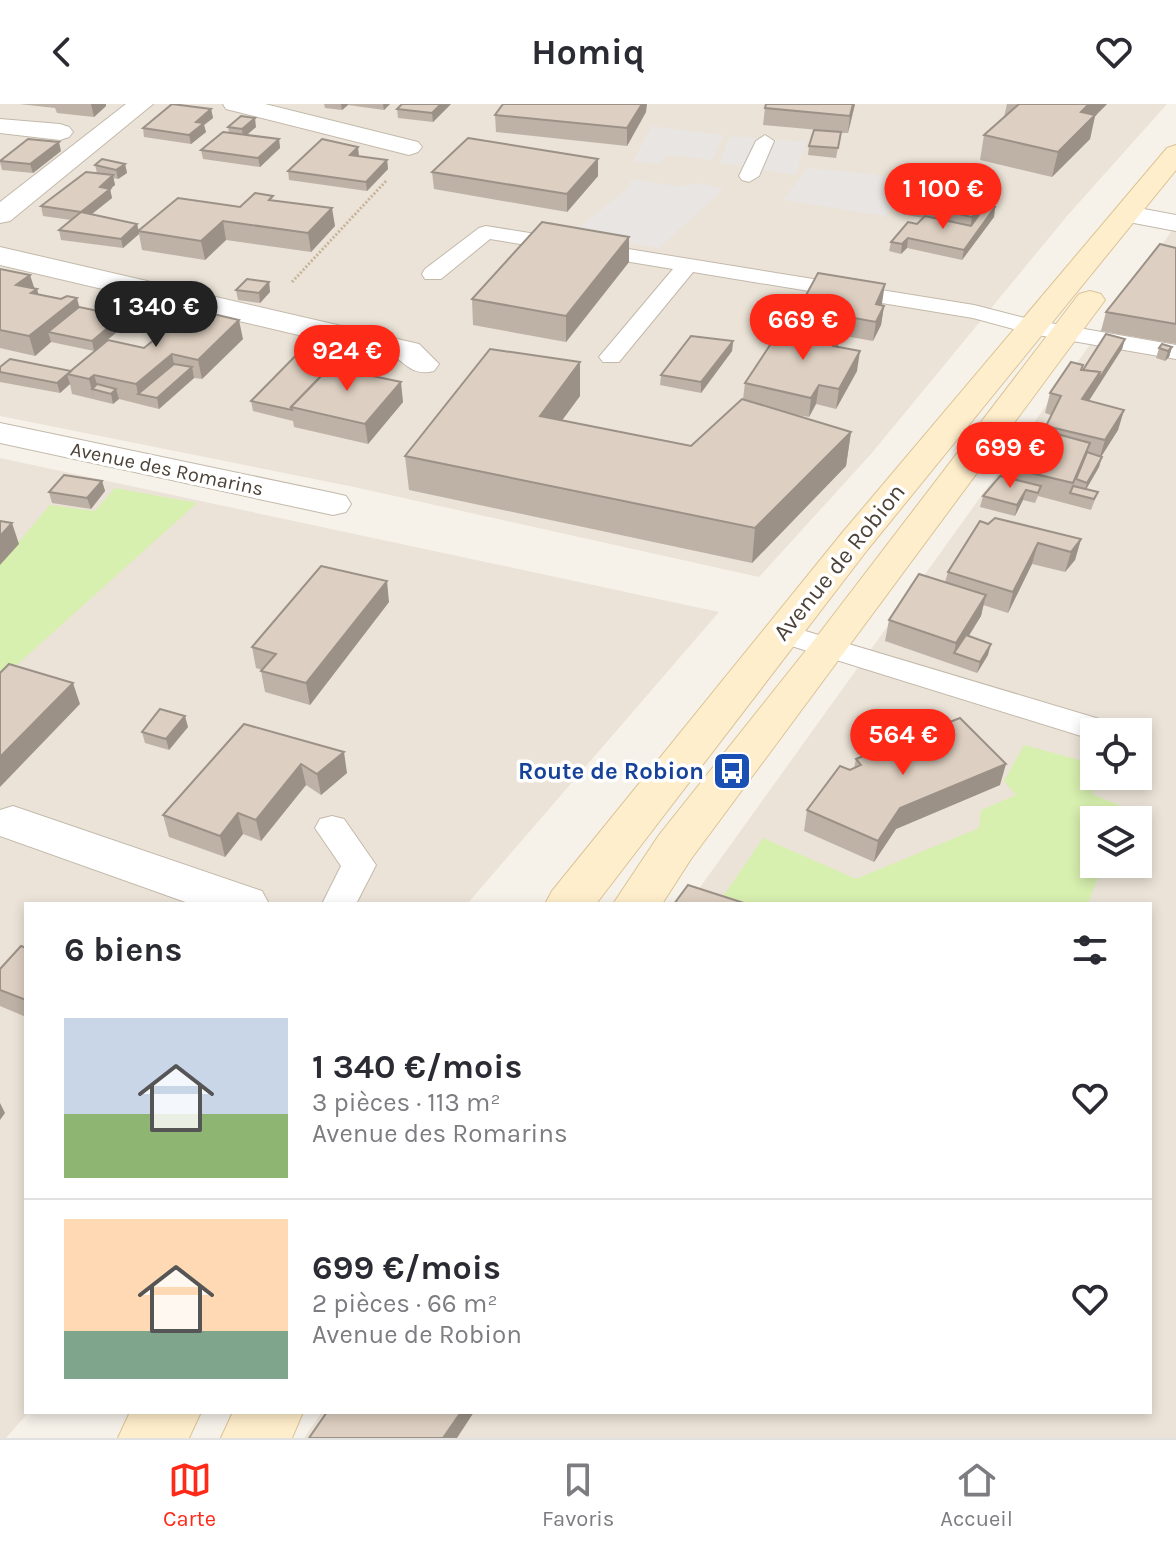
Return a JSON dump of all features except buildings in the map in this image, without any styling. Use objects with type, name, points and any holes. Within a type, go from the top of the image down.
[{"type":"main road","name":"Avenue de Robion","points":[[1151,218],[1176,153]]},
{"type":"main road","name":"Avenue de Robion","points":[[571,902],[782,633],[1049,329],[1151,218],[1176,181]]},
{"type":"main road","name":"Avenue de Robion","points":[[638,902],[675,847],[829,648],[1049,329]]},
{"type":"main road","points":[[150,1438],[168,1414]]},
{"type":"main road","points":[[253,1438],[271,1414]]},
{"type":"street","points":[[0,215],[141,104]]},
{"type":"street","points":[[235,104],[409,147]]},
{"type":"street","points":[[0,126],[60,132]]},
{"type":"street","points":[[0,256],[408,351],[423,364]]},
{"type":"street","name":"Avenue des Romarins","points":[[0,433],[333,504]]},
{"type":"street","points":[[13,823],[239,902]]},
{"type":"lane","points":[[749,176],[765,141]]},
{"type":"lane","points":[[433,274],[486,232],[974,312],[1176,352]]},
{"type":"lane","points":[[510,259],[530,239]]},
{"type":"lane","points":[[611,357],[688,265]]},
{"type":"lane","points":[[782,633],[1080,724]]},
{"type":"lane","points":[[332,828],[359,865],[340,902]]},
{"type":"path","points":[[256,315],[282,293],[390,177]]},
{"type":"shaded area","points":[[0,104],[1167,104],[1067,216],[871,454],[759,577],[354,487],[0,416]]},
{"type":"shaded area","points":[[652,126],[724,135],[712,160],[667,155],[660,164],[633,161]]},
{"type":"shaded area","points":[[730,136],[806,142],[795,175],[719,163]]},
{"type":"shaded area","points":[[807,168],[872,174],[911,182],[885,216],[783,200]]},
{"type":"shaded area","points":[[631,179],[678,186],[700,183],[724,189],[659,248],[576,230],[628,188]]},
{"type":"shaded area","points":[[1176,225],[1176,1438],[304,1438],[321,1414],[1152,1414],[1152,902],[689,902]]},
{"type":"shaded area","points":[[0,458],[719,612],[469,902],[24,902],[24,1414],[27,1414],[6,1438],[0,1438]]},
{"type":"green space","points":[[115,488],[197,503],[0,680],[0,564],[50,505],[95,511]]},
{"type":"green space","points":[[1024,745],[1080,760],[1080,790],[1094,790],[1092,794],[1122,806],[1080,806],[1080,878],[1098,878],[1089,902],[719,902],[763,838],[856,879],[979,828],[981,810],[1016,795],[1004,781]]},
{"type":"place","name":"Route de Robion","points":[[732,771]]}]
